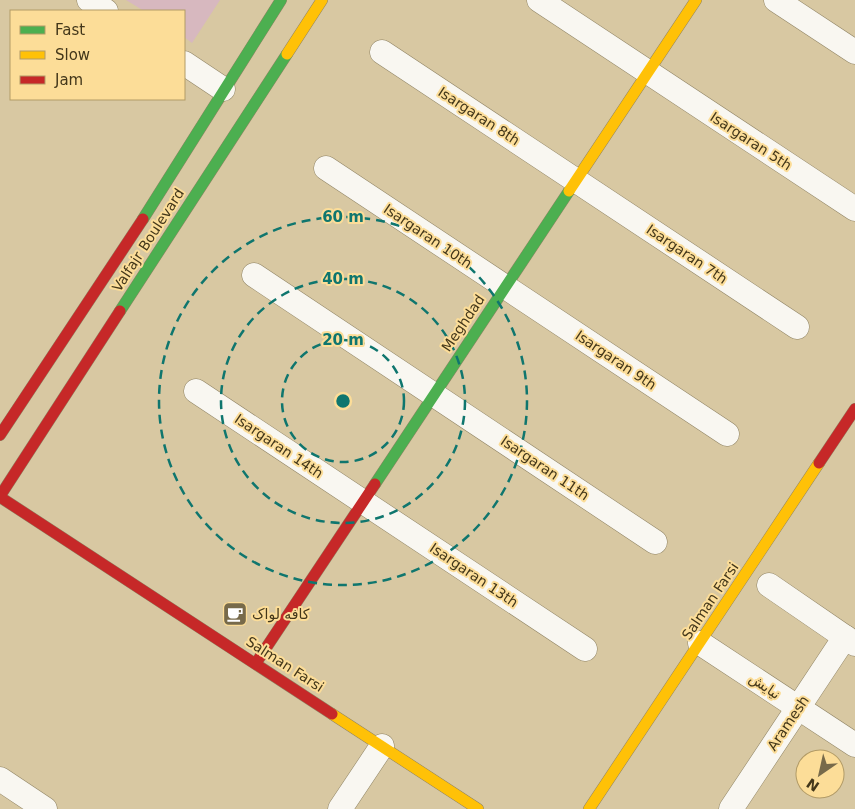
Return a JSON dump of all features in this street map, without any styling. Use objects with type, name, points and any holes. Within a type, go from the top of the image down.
[{"type":"street","points":[[89,0],[104,10]]},
{"type":"street","name":"Valfajr Boulevard","points":[[0,435],[100,287],[223,89],[281,0]]},
{"type":"street","name":"Valfajr Boulevard","points":[[0,497],[322,0]]},
{"type":"street","name":"Isargaran 5th","points":[[539,0],[855,209]]},
{"type":"street","name":"Meghdad","points":[[256,663],[696,0]]},
{"type":"street","points":[[776,0],[855,52]]},
{"type":"street","name":"Isargaran 8th","points":[[382,52],[576,181]]},
{"type":"street","points":[[185,64],[223,89]]},
{"type":"street","name":"Isargaran 10th","points":[[326,168],[506,287]]},
{"type":"street","name":"Isargaran 7th","points":[[576,181],[797,327]]},
{"type":"street","name":"Isargaran 11th","points":[[254,275],[655,542]]},
{"type":"street","name":"Isargaran 9th","points":[[506,287],[727,434]]},
{"type":"street","name":"Isargaran 14th","points":[[196,391],[363,502]]},
{"type":"street","name":"Salman Farsi","points":[[589,809],[855,409]]},
{"type":"street","name":"Salman Farsi","points":[[0,497],[478,809]]},
{"type":"street","name":"Isargaran 13th","points":[[363,502],[584,649]]},
{"type":"street","points":[[769,585],[850,641]]},
{"type":"street","name":"Aramesh","points":[[731,809],[798,708],[850,641]]},
{"type":"street","name":"نیایش","points":[[700,643],[855,745]]},
{"type":"street","points":[[340,809],[382,746]]},
{"type":"street","points":[[0,779],[45,809]]},
{"type":"shaded area","points":[[126,0],[220,0],[192,43],[185,38],[185,10],[142,10]]},
{"type":"traffic: fast","points":[[143,219],[281,0]]},
{"type":"traffic: fast","points":[[120,311],[287,54]]},
{"type":"traffic: fast","points":[[375,484],[569,191]]},
{"type":"traffic: slow","points":[[287,54],[322,0]]},
{"type":"traffic: slow","points":[[569,191],[696,0]]},
{"type":"traffic: slow","points":[[589,809],[819,463]]},
{"type":"traffic: slow","points":[[332,714],[478,809]]},
{"type":"traffic: jam","points":[[0,435],[143,219]]},
{"type":"traffic: jam","points":[[0,496],[120,311]]},
{"type":"traffic: jam","points":[[819,463],[855,409]]},
{"type":"traffic: jam","points":[[256,663],[375,484]]},
{"type":"traffic: jam","points":[[0,497],[332,714]]},
{"type":"place","name":"کافه لواک","points":[[235,614]]}]
